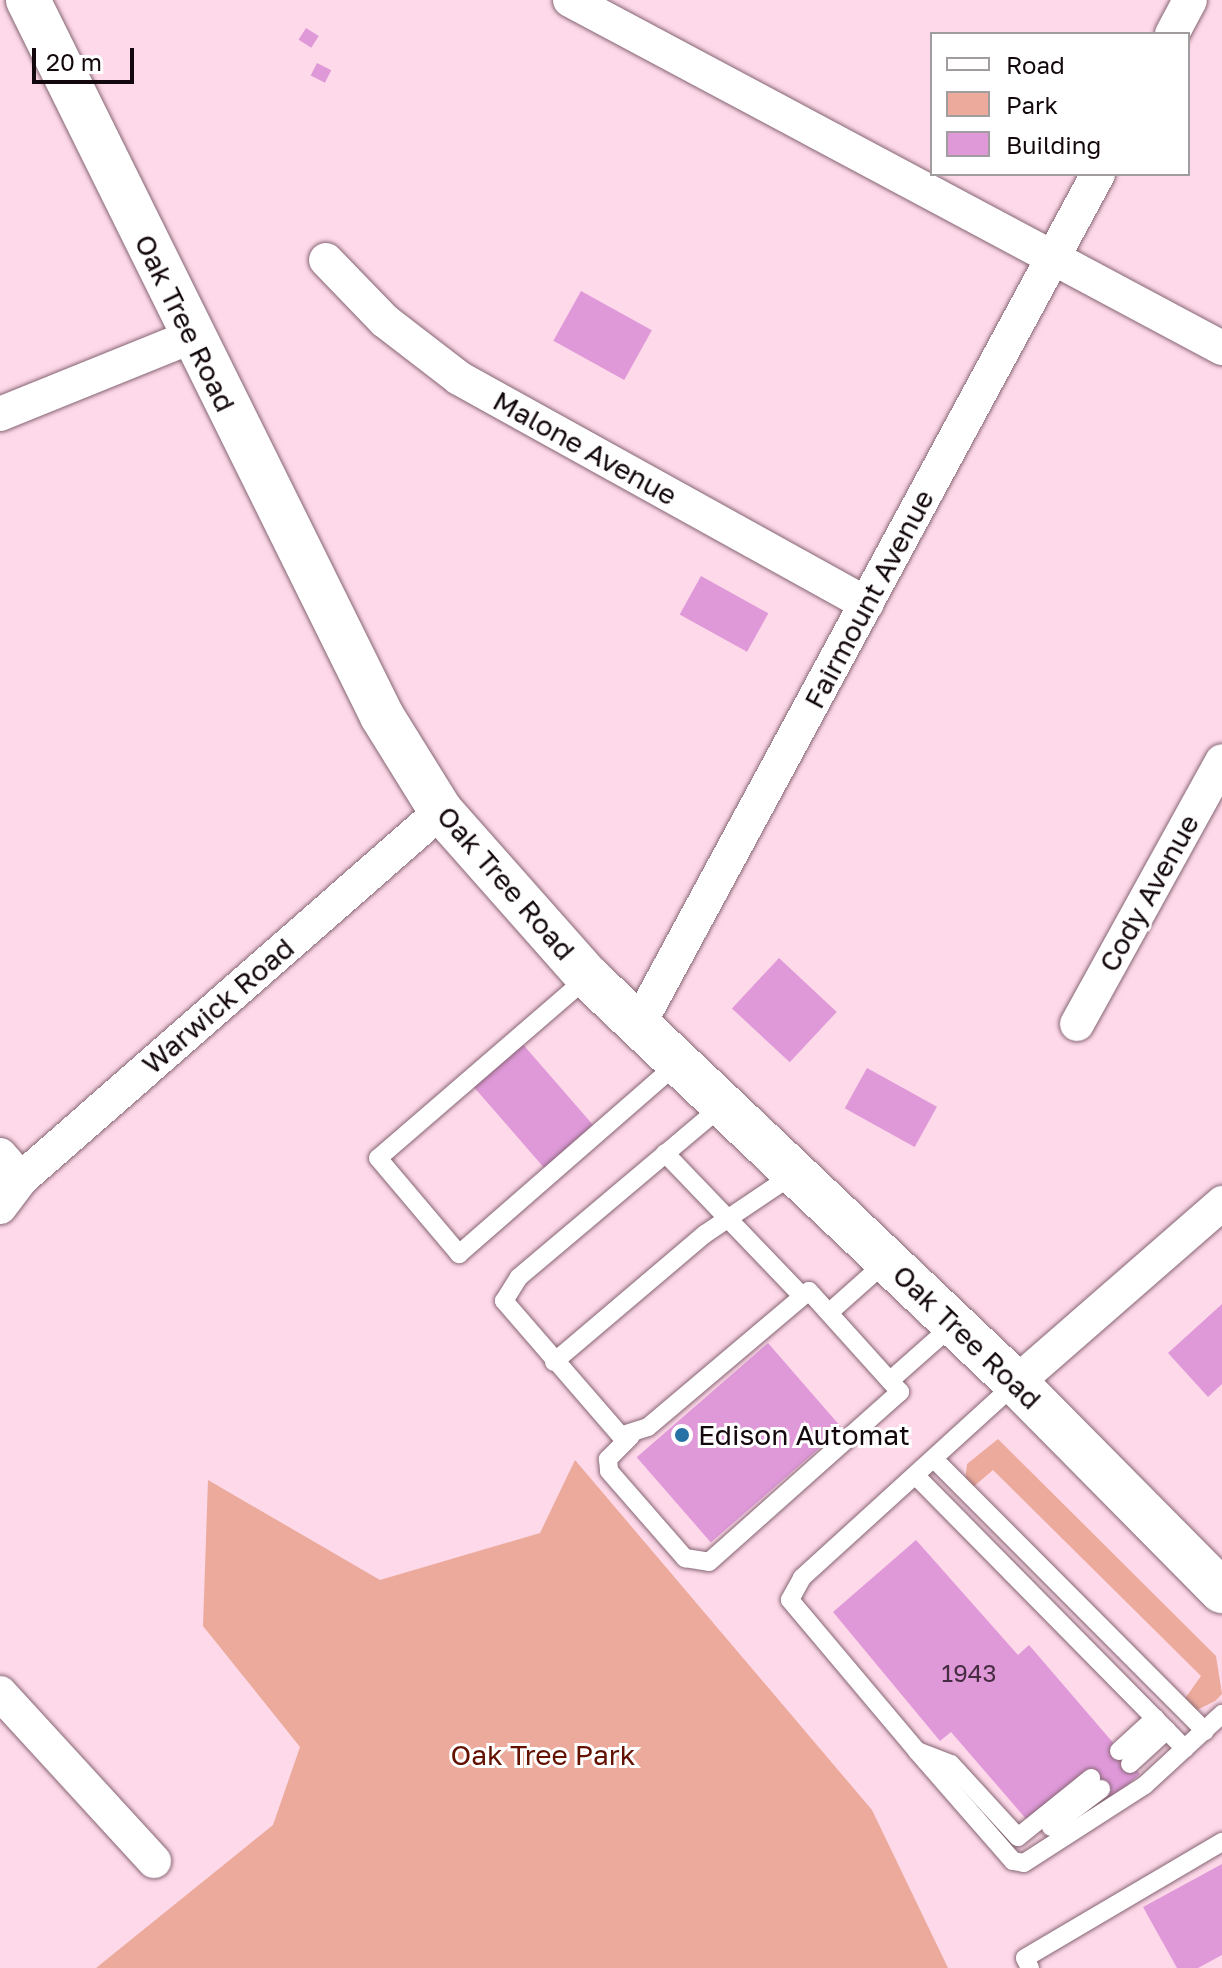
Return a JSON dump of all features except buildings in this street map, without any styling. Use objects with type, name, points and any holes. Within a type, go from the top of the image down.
[{"type":"main road","name":"Oak Tree Road","points":[[28,0],[191,337],[382,716],[441,811],[588,977],[1016,1383],[1222,1591]]},
{"type":"street","points":[[570,0],[1055,253],[1222,348]]},
{"type":"street","points":[[1173,32],[1190,0]]},
{"type":"street","name":"Fairmount Avenue","points":[[639,1024],[1097,176]]},
{"type":"street","name":"Malone Avenue","points":[[326,260],[385,321],[459,378],[867,604]]},
{"type":"street","points":[[0,414],[191,337]]},
{"type":"street","name":"Cody Avenue","points":[[1077,1024],[1222,761]]},
{"type":"street","name":"Warwick Road","points":[[0,1207],[10,1167],[441,811]]},
{"type":"street","points":[[1016,1383],[1222,1203]]},
{"type":"street","points":[[0,1693],[154,1861]]},
{"type":"lane","points":[[588,977],[378,1158],[459,1254],[679,1062]]},
{"type":"lane","points":[[631,1436],[611,1430],[554,1362],[504,1293],[723,1104]]},
{"type":"lane","points":[[665,1153],[800,1294]]},
{"type":"lane","points":[[554,1362],[728,1218],[796,1173]]},
{"type":"lane","points":[[832,1310],[887,1260]]},
{"type":"lane","points":[[814,1292],[894,1377],[900,1392],[889,1407],[709,1562],[685,1558],[609,1471],[608,1459],[631,1436],[800,1294],[814,1292]]},
{"type":"lane","points":[[894,1377],[954,1324]]},
{"type":"lane","points":[[1016,1383],[802,1578],[790,1600],[1007,1855],[1024,1863],[1145,1785],[1222,1714]]},
{"type":"lane","points":[[934,1459],[1205,1731]]},
{"type":"lane","points":[[916,1476],[1185,1749]]},
{"type":"lane","points":[[1125,1757],[1161,1724]]},
{"type":"lane","points":[[917,1751],[951,1764],[1010,1832],[1026,1837],[1096,1784]]},
{"type":"lane","points":[[1030,1968],[1025,1958],[1222,1842]]},
{"type":"green space","points":[[998,1439],[1216,1656],[1222,1694],[1215,1701],[1195,1711],[1184,1700],[1201,1676],[993,1470],[972,1488],[965,1482],[967,1464]]},
{"type":"green space","name":"Oak Tree Park","points":[[575,1460],[872,1810],[948,1968],[96,1968],[273,1825],[300,1747],[203,1626],[208,1480],[380,1580],[540,1533]]},
{"type":"place","name":"Edison Automat","points":[[682,1435]]}]
